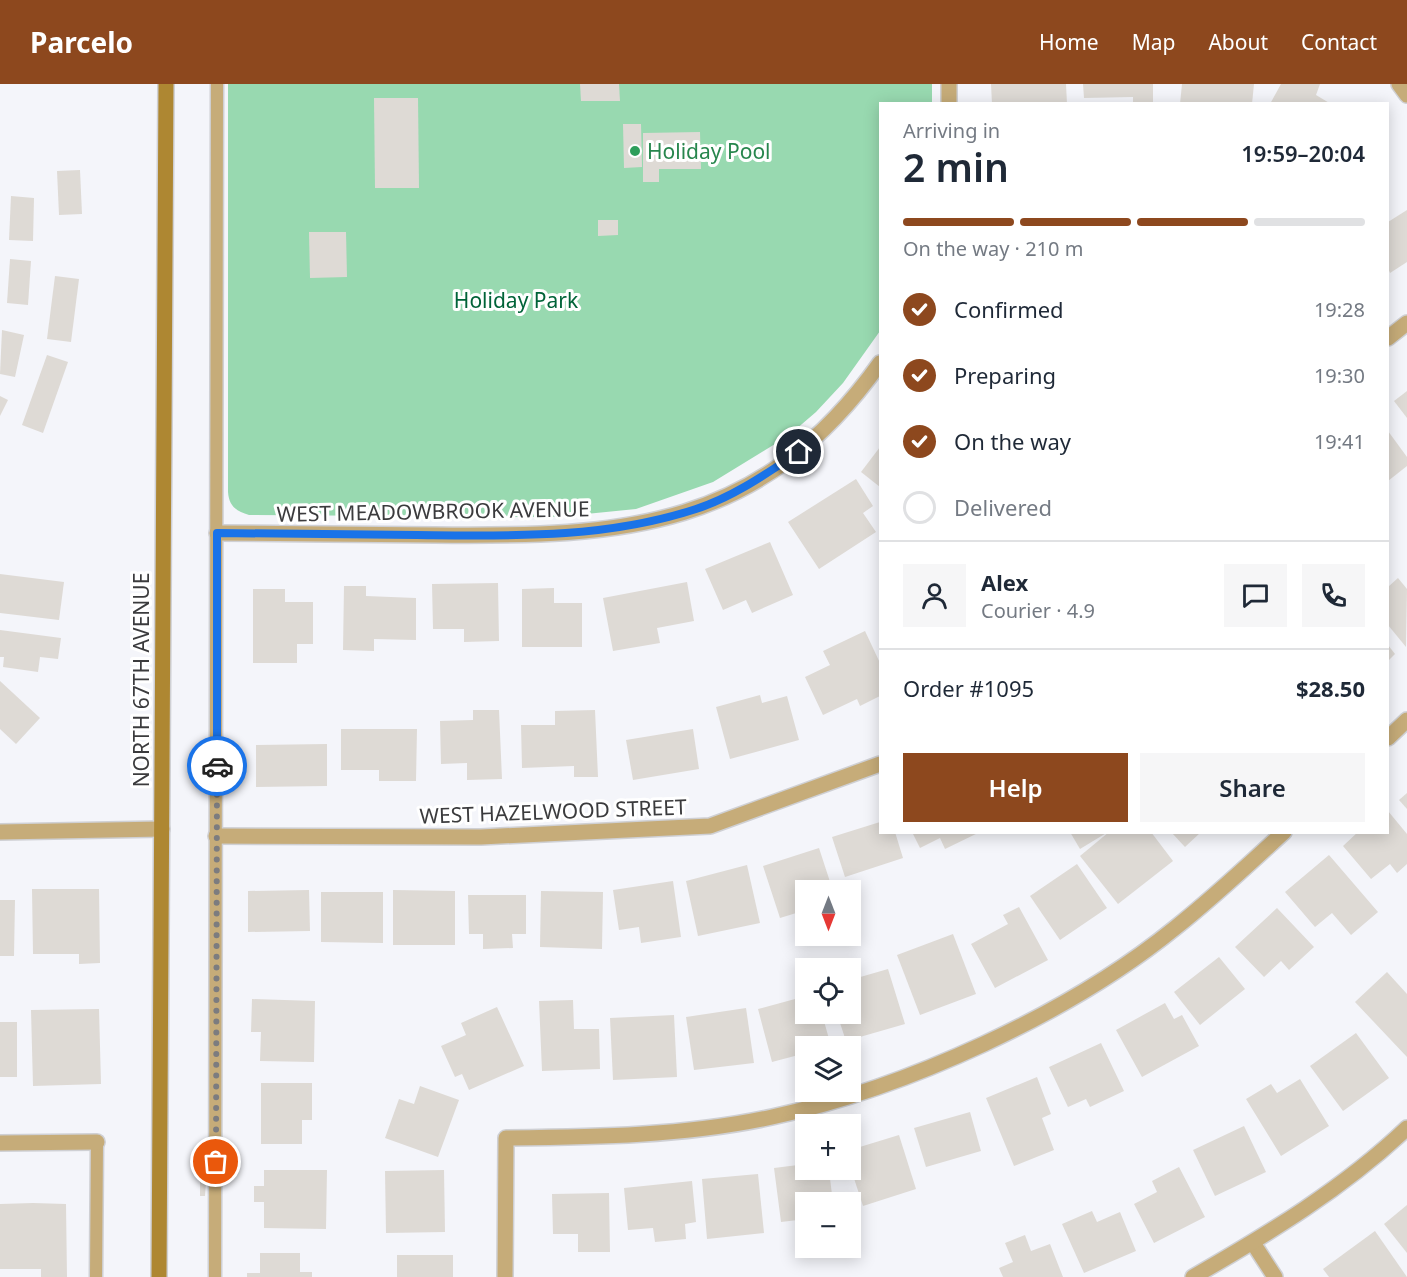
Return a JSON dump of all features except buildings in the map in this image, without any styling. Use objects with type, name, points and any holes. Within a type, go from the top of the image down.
[{"type":"main road","name":"NORTH 67TH AVENUE","points":[[159,1277],[166,84]]},
{"type":"street","points":[[949,84],[949,102]]},
{"type":"street","points":[[1399,84],[1407,95]]},
{"type":"street","points":[[1389,337],[1407,323]]},
{"type":"street","name":"WEST MEADOWBROOK AVENUE","points":[[217,533],[523,536],[576,533],[658,521],[730,495],[799,452],[833,420],[879,364]]},
{"type":"street","points":[[1389,737],[1407,720]]},
{"type":"street","name":"WEST HAZELWOOD STREET","points":[[216,836],[481,837],[710,826],[879,764]]},
{"type":"street","points":[[0,832],[162,829]]},
{"type":"street","points":[[505,1277],[506,1138],[628,1136],[771,1118],[827,1104],[937,1064],[1044,1014],[1129,962],[1174,929],[1282,834]]},
{"type":"street","points":[[1193,1277],[1253,1243],[1370,1164],[1407,1128]]},
{"type":"street","points":[[0,1143],[97,1142]]},
{"type":"street","points":[[1253,1243],[1275,1277]]},
{"type":"lane","points":[[215,1277],[217,84]]},
{"type":"lane","points":[[96,1277],[97,1142]]},
{"type":"green space","name":"Holiday Park","points":[[228,84],[932,84],[932,102],[879,102],[879,332],[843,383],[816,412],[788,436],[713,482],[636,509],[556,517],[249,515],[234,507],[228,492]]},
{"type":"way so far","points":[[216,1162],[217,766]]},
{"type":"place","name":"Holiday Pool","points":[[635,151]]},
{"type":"route","points":[[217,766],[217,533],[523,536],[611,529],[658,521],[730,495],[799,452]]}]
